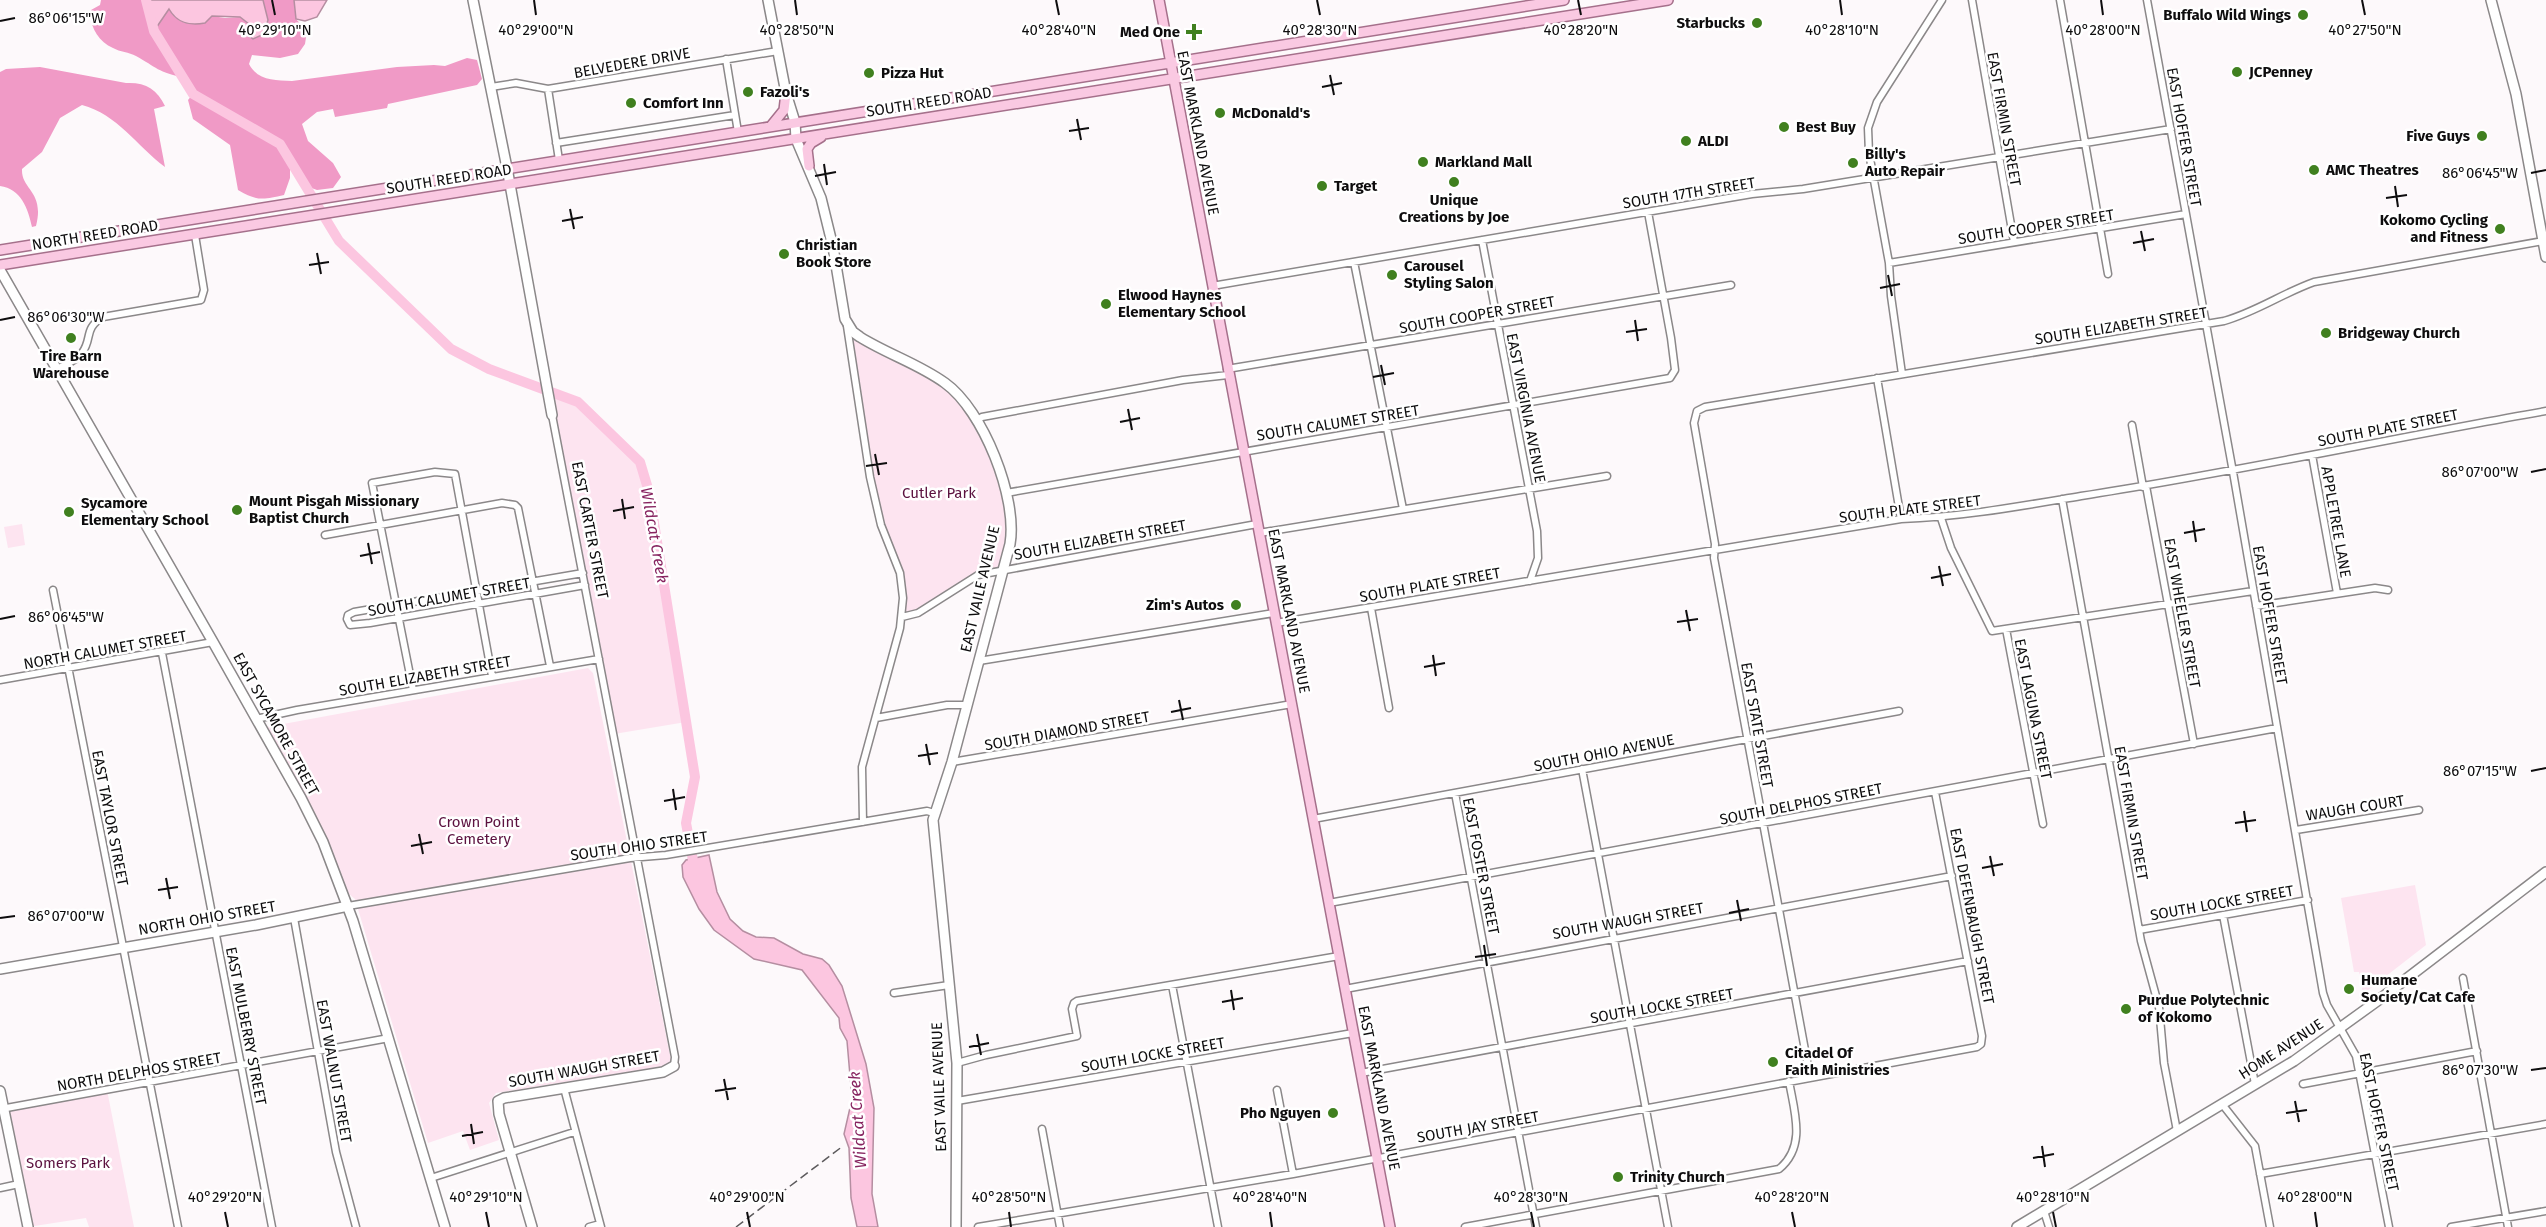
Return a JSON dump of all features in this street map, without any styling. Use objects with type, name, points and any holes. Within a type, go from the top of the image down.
[{"type":"main road","name":"EAST MARKLAND AVENUE","points":[[1159,0],[1169,63],[1390,1227]]},
{"type":"main road","name":"SOUTH REED ROAD","points":[[194,218],[1564,0]]},
{"type":"main road","name":"SOUTH REED ROAD","points":[[195,235],[1173,79],[1612,4],[1668,0]]},
{"type":"main road","points":[[771,126],[784,110],[786,93]]},
{"type":"main road","points":[[809,166],[807,149],[811,143],[829,134]]},
{"type":"main road","name":"NORTH REED ROAD","points":[[0,249],[194,218]]},
{"type":"main road","name":"NORTH REED ROAD","points":[[0,265],[195,235]]},
{"type":"street","name":"EAST CARTER STREET","points":[[473,0],[507,168],[675,1057],[674,1066]]},
{"type":"street","points":[[768,0],[786,93],[795,122],[799,151],[809,166],[821,198],[831,240],[874,500],[902,584],[902,617],[899,632],[861,777],[863,822]]},
{"type":"street","points":[[1902,374],[1891,296],[1889,263],[1868,133],[1871,115],[1877,102],[1942,0]]},
{"type":"street","name":"EAST FIRMIN STREET","points":[[1972,0],[2014,242]]},
{"type":"street","points":[[2060,0],[2108,274]]},
{"type":"street","name":"EAST HOFFER STREET","points":[[2147,0],[2233,471],[2324,998],[2356,1056],[2389,1227]]},
{"type":"street","points":[[2491,0],[2516,94],[2546,257]]},
{"type":"street","name":"BELVEDERE DRIVE","points":[[491,87],[516,83],[548,89],[778,51]]},
{"type":"street","points":[[726,59],[738,132]]},
{"type":"street","points":[[548,89],[559,160]]},
{"type":"street","points":[[556,143],[735,115]]},
{"type":"street","name":"SOUTH 17TH STREET","points":[[1212,286],[1752,194],[1780,192],[2171,129]]},
{"type":"street","points":[[1648,212],[1663,296]]},
{"type":"street","name":"SOUTH COOPER STREET","points":[[1889,263],[2186,214]]},
{"type":"street","points":[[57,369],[79,356],[85,348],[91,327],[103,317],[201,300],[204,290],[195,235]]},
{"type":"street","name":"EAST VIRGINIA AVENUE","points":[[1482,240],[1539,547],[1538,558],[1530,581]]},
{"type":"street","name":"SOUTH ELIZABETH STREET","points":[[1696,413],[1705,407],[2206,324],[2240,316],[2296,288],[2314,282],[2543,241]]},
{"type":"street","points":[[1354,262],[1403,509]]},
{"type":"street","name":"EAST SYCAMORE STREET","points":[[0,270],[213,642],[315,826],[348,906],[445,1227]]},
{"type":"street","name":"SOUTH COOPER STREET","points":[[976,421],[982,417],[1371,345],[1731,285]]},
{"type":"street","name":"SOUTH CALUMET STREET","points":[[1006,492],[1666,380],[1673,375],[1675,370],[1663,296]]},
{"type":"street","name":"EAST VAILE AVENUE","points":[[845,319],[860,338],[946,384],[964,404],[976,421],[993,454],[1006,492],[1012,530],[968,705],[952,762],[934,813],[935,845],[957,1063],[956,1227]]},
{"type":"street","points":[[1877,378],[1901,519]]},
{"type":"street","name":"SOUTH PLATE STREET","points":[[979,661],[1275,618],[1371,608],[1901,519],[1941,518],[2145,486],[2546,411]]},
{"type":"street","name":"EAST STATE STREET","points":[[1696,413],[1694,423],[1714,550],[1810,1077]]},
{"type":"street","name":"EAST WHEELER STREET","points":[[2132,425],[2194,744]]},
{"type":"street","name":"APPLETREE LANE","points":[[2312,455],[2337,593]]},
{"type":"street","points":[[413,690],[372,483],[435,472],[455,474],[492,676]]},
{"type":"street","name":"SOUTH ELIZABETH STREET","points":[[902,617],[918,613],[978,575],[1258,529],[1403,509],[1607,476]]},
{"type":"street","name":"EAST FIRMIN STREET","points":[[2062,499],[2139,930],[2159,1007],[2164,1063],[2177,1131]]},
{"type":"street","points":[[325,535],[511,503],[518,508],[550,666]]},
{"type":"street","name":"EAST LAGUNA STREET","points":[[1941,518],[1947,540],[1987,624],[1992,631],[2006,629],[2043,824]]},
{"type":"street","name":"SOUTH CALUMET STREET","points":[[583,573],[354,612],[348,615],[347,619],[351,625],[585,585]]},
{"type":"street","points":[[2256,606],[2374,588],[2388,590]]},
{"type":"street","name":"EAST TAYLOR STREET","points":[[53,590],[178,1227]]},
{"type":"street","points":[[2006,629],[2253,591]]},
{"type":"street","points":[[1371,608],[1389,708]]},
{"type":"street","name":"NORTH CALUMET STREET","points":[[0,680],[162,653],[213,642]]},
{"type":"street","name":"EAST MULBERRY STREET","points":[[162,653],[272,1227]]},
{"type":"street","name":"SOUTH ELIZABETH STREET","points":[[256,719],[599,659]]},
{"type":"street","points":[[876,718],[953,704],[968,705]]},
{"type":"street","name":"SOUTH DIAMOND STREET","points":[[952,762],[1292,704]]},
{"type":"street","name":"SOUTH OHIO AVENUE","points":[[1313,819],[1899,711]]},
{"type":"street","name":"SOUTH DELPHOS STREET","points":[[1329,903],[1935,792],[2033,771],[2277,728]]},
{"type":"street","points":[[1582,769],[1668,1227]]},
{"type":"street","name":"EAST DEFENBAUGH STREET","points":[[1935,792],[1982,1036],[1981,1044]]},
{"type":"street","name":"EAST FOSTER STREET","points":[[1455,793],[1536,1227]]},
{"type":"street","name":"WAUGH COURT","points":[[2296,830],[2419,810]]},
{"type":"street","name":"SOUTH OHIO STREET","points":[[348,906],[927,811],[934,813]]},
{"type":"street","name":"HOME AVENUE","points":[[2017,1227],[2255,1084],[2342,1027],[2546,872]]},
{"type":"street","name":"SOUTH WAUGH STREET","points":[[1345,989],[1952,876]]},
{"type":"street","name":"SOUTH LOCKE STREET","points":[[2139,930],[2308,900]]},
{"type":"street","name":"NORTH OHIO STREET","points":[[0,969],[294,918],[348,906]]},
{"type":"street","points":[[2223,915],[2255,1084]]},
{"type":"street","name":"EAST WALNUT STREET","points":[[294,918],[336,1152],[356,1227]]},
{"type":"street","points":[[957,1063],[986,1054],[1077,1036],[1072,1009],[1074,1003],[1339,956]]},
{"type":"street","name":"SOUTH LOCKE STREET","points":[[1361,1073],[1968,961]]},
{"type":"street","points":[[2463,978],[2508,1227]]},
{"type":"street","points":[[894,993],[949,985]]},
{"type":"street","points":[[1172,985],[1218,1227]]},
{"type":"street","name":"SOUTH LOCKE STREET","points":[[957,1101],[1353,1032]]},
{"type":"street","name":"NORTH DELPHOS STREET","points":[[2,1109],[389,1038]]},
{"type":"street","name":"SOUTH JAY STREET","points":[[978,1227],[1377,1159],[1810,1077],[1962,1051],[1981,1044]]},
{"type":"street","points":[[2303,1084],[2477,1051]]},
{"type":"street","name":"SOUTH WAUGH STREET","points":[[511,1153],[499,1114],[498,1101],[504,1098],[663,1072],[674,1066]]},
{"type":"street","points":[[1466,1227],[1770,1172],[1783,1165],[1794,1150],[1798,1136],[1789,1081]]},
{"type":"street","points":[[564,1088],[601,1226],[589,1227]]},
{"type":"street","points":[[1277,1090],[1293,1174]]},
{"type":"street","points":[[0,1091],[28,1227]]},
{"type":"street","points":[[2222,1104],[2255,1146],[2270,1227]]},
{"type":"street","points":[[2260,1174],[2546,1124]]},
{"type":"street","points":[[1042,1129],[1060,1227]]},
{"type":"street","points":[[431,1178],[574,1132]]},
{"type":"street","points":[[511,1153],[532,1227]]},
{"type":"street","points":[[0,1188],[19,1184]]},
{"type":"street","points":[[2044,1211],[2049,1227]]},
{"type":"street","points":[[2451,1227],[2546,1211]]},
{"type":"green space","name":"Cutler Park","points":[[853,332],[946,384],[982,431],[1009,507],[1003,570],[978,575],[927,608],[902,617],[902,584],[878,515],[849,336]]},
{"type":"green space","points":[[548,391],[578,402],[640,462],[649,492],[686,722],[614,734]]},
{"type":"green space","points":[[22,524],[25,545],[8,548],[4,527]]},
{"type":"green space","name":"Crown Point Cemetery","points":[[588,668],[593,673],[671,1060],[666,1066],[496,1093],[489,1103],[499,1140],[470,1150],[463,1131],[428,1143],[355,899],[349,894],[316,817],[267,727]]},
{"type":"green space","points":[[2415,885],[2426,945],[2363,994],[2359,972],[2354,972],[2341,898]]},
{"type":"green space","name":"Somers Park","points":[[107,1090],[134,1227],[89,1227],[86,1218],[28,1227],[3,1109]]},
{"type":"shaded area","points":[[101,0],[143,0],[154,30],[169,9],[225,18],[240,17],[249,24],[249,36],[264,34],[268,20],[263,0],[294,0],[296,19],[307,31],[305,44],[298,54],[280,58],[252,55],[249,64],[262,77],[292,81],[397,67],[445,66],[467,58],[477,60],[482,79],[477,85],[388,104],[387,108],[335,117],[333,109],[317,112],[302,124],[308,141],[333,163],[341,177],[333,188],[317,190],[306,186],[290,160],[290,178],[284,195],[265,199],[255,198],[238,190],[230,145],[193,119],[188,100],[193,94],[183,77],[163,71],[116,49],[99,37],[91,22],[91,10],[100,5]]},
{"type":"shaded area","points":[[40,67],[145,85],[154,91],[165,106],[154,109],[165,167],[116,123],[94,109],[82,105],[60,118],[42,152],[22,169],[25,182],[37,205],[36,226],[32,227],[28,213],[18,195],[0,186],[0,72],[6,69]]},
{"type":"water","points":[[143,0],[263,0],[268,20],[264,34],[253,39],[249,36],[249,24],[240,17],[212,16],[205,23],[189,24],[176,18],[169,9],[154,31]]},
{"type":"water","points":[[294,0],[327,0],[317,17],[305,21],[296,19]]},
{"type":"water","points":[[709,855],[717,892],[730,919],[743,931],[756,937],[774,938],[803,954],[822,959],[829,965],[842,986],[866,1064],[874,1108],[872,1194],[878,1227],[857,1227],[851,1198],[849,1148],[844,1134],[852,1099],[847,1041],[840,1028],[839,1018],[802,970],[754,959],[714,930],[699,909],[683,877],[682,865],[686,860]]},
{"type":"waterway","name":"Wildcat Creek","points":[[146,0],[154,31],[193,94],[280,144],[339,241],[451,349],[489,369],[578,402],[640,462],[649,492],[695,777],[686,823],[695,871]]},
{"type":"railway","points":[[736,1227],[843,1146]]},
{"type":"place","name":"Buffalo Wild Wings","points":[[2303,15]]},
{"type":"place","name":"Starbucks","points":[[1757,23]]},
{"type":"place","name":"Med One","points":[[1194,32]]},
{"type":"place","name":"JCPenney","points":[[2237,72]]},
{"type":"place","name":"Pizza Hut","points":[[869,73]]},
{"type":"place","name":"Fazoli's","points":[[748,92]]},
{"type":"place","name":"Comfort Inn","points":[[631,103]]},
{"type":"place","name":"McDonald's","points":[[1220,113]]},
{"type":"place","name":"Best Buy","points":[[1784,127]]},
{"type":"place","name":"Five Guys","points":[[2482,136]]},
{"type":"place","name":"ALDI","points":[[1686,141]]},
{"type":"place","name":"Markland Mall","points":[[1423,162]]},
{"type":"place","name":"Billy's Auto Repair","points":[[1853,163]]},
{"type":"place","name":"AMC Theatres","points":[[2314,170]]},
{"type":"place","name":"Unique Creations by Joe","points":[[1454,182]]},
{"type":"place","name":"Target","points":[[1322,186]]},
{"type":"place","name":"Kokomo Cycling and Fitness","points":[[2500,229]]},
{"type":"place","name":"Christian Book Store","points":[[784,254]]},
{"type":"place","name":"Carousel Styling Salon","points":[[1392,275]]},
{"type":"place","name":"Elwood Haynes Elementary School","points":[[1106,304]]},
{"type":"place","name":"Bridgeway Church","points":[[2326,333]]},
{"type":"place","name":"Tire Barn Warehouse","points":[[71,338]]},
{"type":"place","name":"Mount Pisgah Missionary Baptist Church","points":[[237,510]]},
{"type":"place","name":"Sycamore Elementary School","points":[[69,512]]},
{"type":"place","name":"Zim's Autos","points":[[1236,605]]},
{"type":"place","name":"Humane Society/Cat Cafe","points":[[2349,989]]},
{"type":"place","name":"Purdue Polytechnic of Kokomo","points":[[2126,1009]]},
{"type":"place","name":"Citadel Of Faith Ministries","points":[[1773,1062]]},
{"type":"place","name":"Pho Nguyen","points":[[1333,1113]]},
{"type":"place","name":"Trinity Church","points":[[1618,1177]]}]
